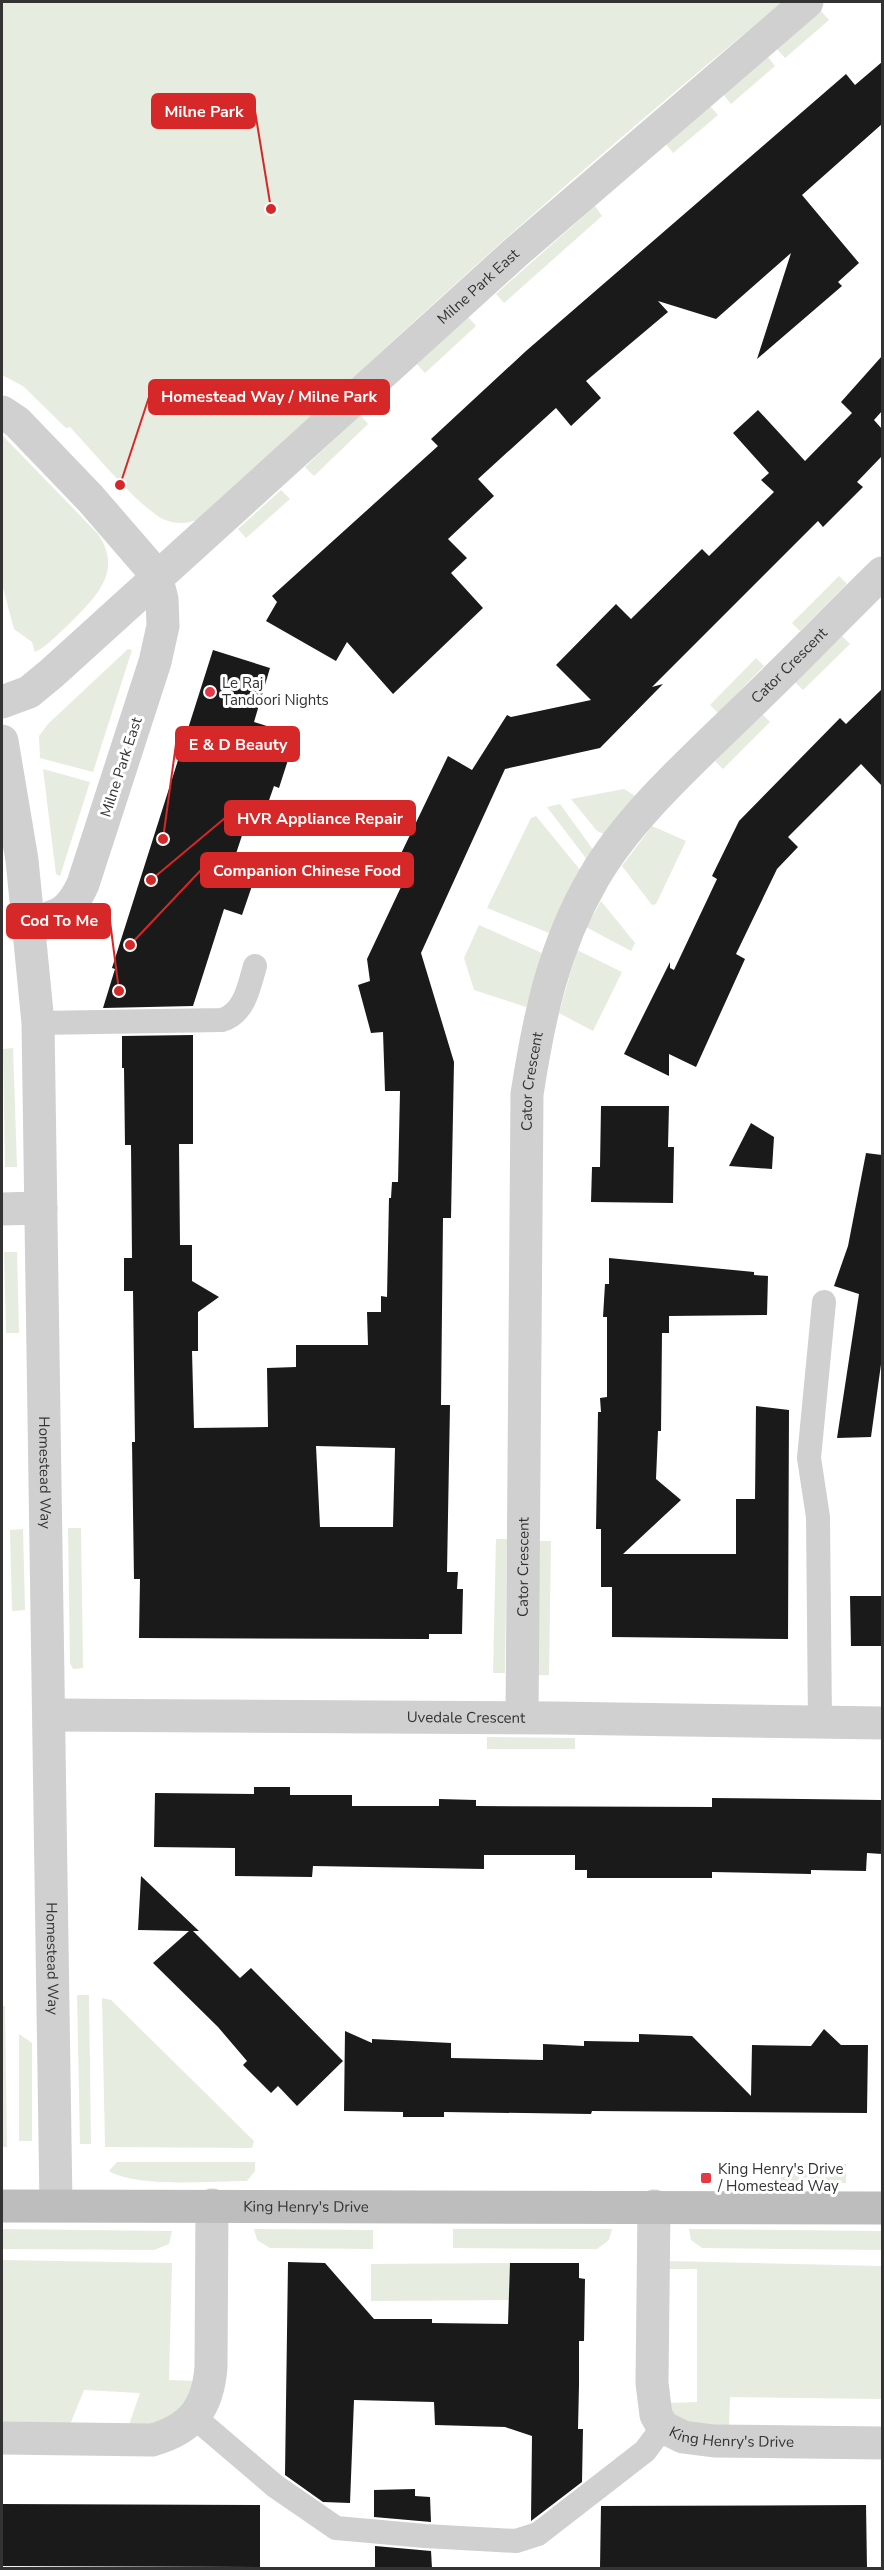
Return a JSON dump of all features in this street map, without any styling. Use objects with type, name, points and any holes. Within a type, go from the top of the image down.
[{"type":"street","name":"Milne Park East","points":[[2,702],[37,686],[524,245],[807,2]]},
{"type":"street","name":"Milne Park East","points":[[2,412],[17,422],[90,498],[148,565],[157,579],[164,612],[159,644],[83,884],[72,905],[64,912],[29,923]]},
{"type":"street","name":"Cator Crescent","points":[[522,1717],[527,1106],[534,1045],[551,974],[567,931],[594,878],[648,807],[882,573]]},
{"type":"street","name":"Homestead Way","points":[[2,741],[29,923],[38,1023],[56,2205]]},
{"type":"street","points":[[2,1209],[41,1208]]},
{"type":"street","name":"Uvedale Crescent","points":[[50,1715],[522,1717],[882,1723]]},
{"type":"street","name":"King Henry's Drive","points":[[2,2205],[882,2208]]},
{"type":"street","points":[[2,2438],[152,2440],[175,2431],[193,2416],[206,2398],[210,2386],[212,2205]]},
{"type":"street","name":"King Henry's Drive","points":[[654,2206],[652,2383],[656,2415],[663,2427],[683,2437],[714,2441],[882,2443]]},
{"type":"lane","points":[[38,1023],[222,1020],[235,1013],[241,1006],[255,966]]},
{"type":"lane","points":[[820,1722],[818,1517],[809,1458],[824,1302]]},
{"type":"lane","points":[[193,2416],[275,2486],[336,2528],[516,2541],[538,2534],[645,2451],[663,2427]]},
{"type":"shaded area","points":[[2,2],[783,2],[512,233],[197,520],[181,523],[165,520],[154,514],[116,478],[70,427],[66,428],[23,386],[2,375]]},
{"type":"shaded area","points":[[821,11],[829,20],[785,58],[777,49]]},
{"type":"shaded area","points":[[768,57],[775,66],[731,104],[723,94]]},
{"type":"shaded area","points":[[710,106],[718,115],[673,153],[666,144]]},
{"type":"shaded area","points":[[595,206],[602,216],[504,303],[496,294]]},
{"type":"shaded area","points":[[468,317],[476,326],[425,373],[417,364]]},
{"type":"shaded area","points":[[360,415],[368,424],[314,476],[305,467]]},
{"type":"shaded area","points":[[2,435],[98,534],[105,547],[108,560],[104,582],[98,592],[71,622],[35,652],[32,642],[14,629],[2,584]]},
{"type":"shaded area","points":[[281,490],[290,499],[246,538],[238,529]]},
{"type":"shaded area","points":[[839,576],[847,584],[800,631],[792,623]]},
{"type":"shaded area","points":[[842,636],[850,644],[803,690],[795,682]]},
{"type":"shaded area","points":[[128,649],[132,650],[93,772],[40,758],[39,736],[48,724]]},
{"type":"shaded area","points":[[756,658],[764,666],[718,713],[710,705]]},
{"type":"shaded area","points":[[762,714],[770,722],[723,769],[715,761]]},
{"type":"shaded area","points":[[43,769],[90,782],[60,876],[56,874]]},
{"type":"shaded area","points":[[624,789],[637,797],[606,835],[597,831],[571,799]]},
{"type":"shaded area","points":[[560,804],[594,851],[588,861],[547,807]]},
{"type":"shaded area","points":[[536,816],[581,871],[549,933],[487,908],[531,818]]},
{"type":"shaded area","points":[[652,826],[686,841],[656,904],[652,905],[622,866]]},
{"type":"shaded area","points":[[601,901],[635,943],[631,951],[586,927]]},
{"type":"shaded area","points":[[479,925],[542,953],[526,1007],[474,990],[464,958]]},
{"type":"shaded area","points":[[577,950],[622,972],[593,1031],[559,1013]]},
{"type":"shaded area","points":[[13,1048],[17,1167],[5,1167],[3,1049]]},
{"type":"shaded area","points":[[4,1252],[17,1252],[19,1333],[6,1333]]},
{"type":"shaded area","points":[[68,1528],[81,1528],[83,1668],[73,1669],[70,1663]]},
{"type":"shaded area","points":[[23,1529],[25,1610],[12,1611],[10,1530]]},
{"type":"shaded area","points":[[496,1539],[507,1539],[505,1673],[493,1673]]},
{"type":"shaded area","points":[[539,1541],[551,1541],[549,1675],[538,1675]]},
{"type":"shaded area","points":[[487,1737],[575,1738],[575,1749],[487,1749]]},
{"type":"shaded area","points":[[77,1995],[89,1995],[91,2144],[80,2144]]},
{"type":"shaded area","points":[[102,1998],[111,2000],[254,2141],[252,2148],[105,2147]]},
{"type":"shaded area","points":[[2,2006],[5,2006],[7,2147],[2,2147]]},
{"type":"shaded area","points":[[19,2034],[32,2043],[32,2141],[19,2141]]},
{"type":"shaded area","points":[[117,2162],[255,2162],[255,2171],[247,2181],[156,2182],[138,2180],[109,2171]]},
{"type":"shaded area","points":[[781,2164],[846,2164],[846,2183],[781,2183]]},
{"type":"shaded area","points":[[2,2229],[172,2231],[169,2244],[154,2250],[2,2249]]},
{"type":"shaded area","points":[[254,2229],[373,2230],[373,2249],[270,2248],[257,2240]]},
{"type":"shaded area","points":[[453,2229],[612,2229],[609,2240],[597,2249],[453,2248]]},
{"type":"shaded area","points":[[689,2229],[882,2231],[882,2250],[702,2248],[691,2240]]},
{"type":"shaded area","points":[[2,2260],[172,2263],[169,2380],[198,2381],[195,2392],[166,2421],[128,2428],[140,2393],[84,2390],[69,2427],[2,2424]]},
{"type":"shaded area","points":[[670,2261],[882,2266],[882,2399],[730,2397],[729,2427],[699,2427],[676,2419],[668,2403],[697,2402],[697,2269],[668,2269]]},
{"type":"shaded area","points":[[510,2263],[509,2300],[371,2301],[371,2264]]},
{"type":"building","points":[[882,62],[882,124],[802,195],[859,263],[838,282],[842,286],[757,359],[791,253],[716,319],[658,301],[668,312],[586,381],[601,398],[571,426],[556,408],[478,479],[494,496],[448,539],[467,558],[451,573],[483,608],[393,694],[347,642],[336,661],[266,621],[277,602],[272,596],[438,446],[431,439],[526,351],[846,74],[855,85]]},
{"type":"building","points":[[882,356],[882,411],[874,420],[882,429],[882,456],[857,482],[863,487],[823,527],[818,521],[652,687],[663,684],[600,748],[505,769],[421,953],[454,1062],[451,1218],[443,1218],[441,1405],[450,1405],[447,1572],[458,1572],[457,1589],[463,1589],[462,1634],[429,1634],[429,1639],[139,1638],[140,1579],[134,1579],[133,1291],[124,1291],[124,1258],[132,1258],[131,1145],[125,1145],[122,1036],[193,1035],[193,1144],[179,1144],[180,1245],[192,1245],[192,1281],[219,1297],[198,1312],[198,1351],[192,1351],[194,1428],[268,1427],[267,1368],[296,1367],[296,1345],[368,1345],[367,1312],[381,1312],[381,1296],[387,1297],[389,1198],[391,1198],[392,1182],[398,1182],[400,1091],[385,1091],[383,1032],[371,1033],[358,985],[370,981],[367,959],[410,868],[397,862],[448,756],[472,770],[507,715],[511,717],[591,700],[556,665],[616,604],[631,619],[702,549],[709,556],[774,492],[761,480],[769,473],[733,433],[758,410],[805,461],[852,413],[841,402]],"holes":[[[316,1446],[395,1448],[393,1527],[320,1527]]]},
{"type":"building","points":[[213,650],[270,668],[254,722],[296,735],[279,788],[274,786],[267,806],[253,802],[229,875],[253,883],[242,915],[224,909],[193,1006],[103,1008],[115,969],[112,968]]},
{"type":"building","points":[[882,689],[882,786],[861,764],[788,837],[798,847],[777,869],[736,954],[745,959],[696,1067],[669,1054],[669,1076],[624,1054],[670,962],[670,968],[674,970],[717,879],[712,876],[739,821],[840,718],[846,724]]},
{"type":"building","points":[[601,1106],[669,1106],[668,1147],[674,1147],[673,1203],[591,1202],[592,1167],[600,1167]]},
{"type":"building","points":[[751,1123],[774,1137],[772,1169],[729,1166]]},
{"type":"building","points":[[866,1153],[882,1155],[882,1357],[871,1437],[837,1438],[859,1294],[834,1286],[848,1246]]},
{"type":"building","points":[[609,1258],[754,1272],[754,1275],[768,1276],[767,1315],[669,1316],[669,1333],[662,1333],[661,1431],[658,1431],[656,1479],[681,1500],[623,1554],[736,1554],[736,1499],[755,1499],[756,1406],[789,1410],[788,1639],[612,1637],[612,1587],[601,1587],[601,1529],[596,1529],[598,1412],[601,1412],[600,1398],[607,1397],[607,1317],[603,1317],[605,1284],[609,1284]]},
{"type":"building","points":[[850,1596],[882,1596],[882,1646],[851,1646]]},
{"type":"building","points":[[254,1787],[290,1787],[290,1795],[352,1795],[352,1806],[439,1806],[439,1799],[476,1800],[476,1806],[712,1807],[712,1798],[882,1800],[882,1854],[867,1853],[866,1871],[811,1870],[811,1874],[712,1872],[712,1878],[587,1878],[587,1870],[575,1870],[575,1855],[484,1855],[484,1869],[313,1866],[312,1877],[235,1876],[235,1848],[154,1847],[155,1793],[254,1794]]},
{"type":"building","points":[[141,1876],[199,1931],[193,1931],[240,1978],[251,1968],[343,2061],[297,2106],[278,2086],[271,2093],[243,2065],[247,2061],[218,2027],[153,1963],[189,1931],[138,1930]]},
{"type":"building","points":[[824,2029],[841,2045],[868,2045],[867,2113],[444,2112],[444,2117],[403,2117],[403,2112],[344,2111],[345,2031],[372,2043],[372,2039],[451,2043],[451,2058],[543,2060],[543,2044],[584,2046],[584,2041],[639,2042],[639,2034],[692,2036],[751,2096],[752,2045],[811,2046]]},
{"type":"building","points":[[288,2262],[325,2263],[374,2319],[432,2319],[432,2323],[508,2324],[510,2263],[579,2263],[579,2278],[585,2279],[584,2341],[579,2341],[578,2429],[583,2429],[582,2482],[531,2521],[532,2436],[505,2427],[435,2425],[434,2402],[354,2400],[350,2503],[323,2502],[285,2475]]},
{"type":"building","points":[[415,2489],[415,2496],[430,2497],[431,2522],[374,2517],[374,2490]]},
{"type":"building","points":[[2,2504],[260,2505],[260,2567],[2,2566]]},
{"type":"building","points":[[866,2505],[867,2568],[600,2568],[601,2506]]},
{"type":"building","points":[[375,2546],[431,2551],[432,2568],[375,2568]]},
{"type":"place","name":"Milne Park","points":[[271,209]]},
{"type":"place","name":"Homestead Way / Milne Park","points":[[120,485]]},
{"type":"place","name":"Le Raj Tandoori Nights","points":[[210,692]]},
{"type":"place","name":"E & D Beauty","points":[[163,839]]},
{"type":"place","name":"HVR Appliance Repair","points":[[151,880]]},
{"type":"place","name":"Companion Chinese Food","points":[[130,945]]},
{"type":"place","name":"Cod To Me","points":[[119,991]]},
{"type":"place","name":"King Henry's Drive / Homestead Way","points":[[706,2178]]}]
